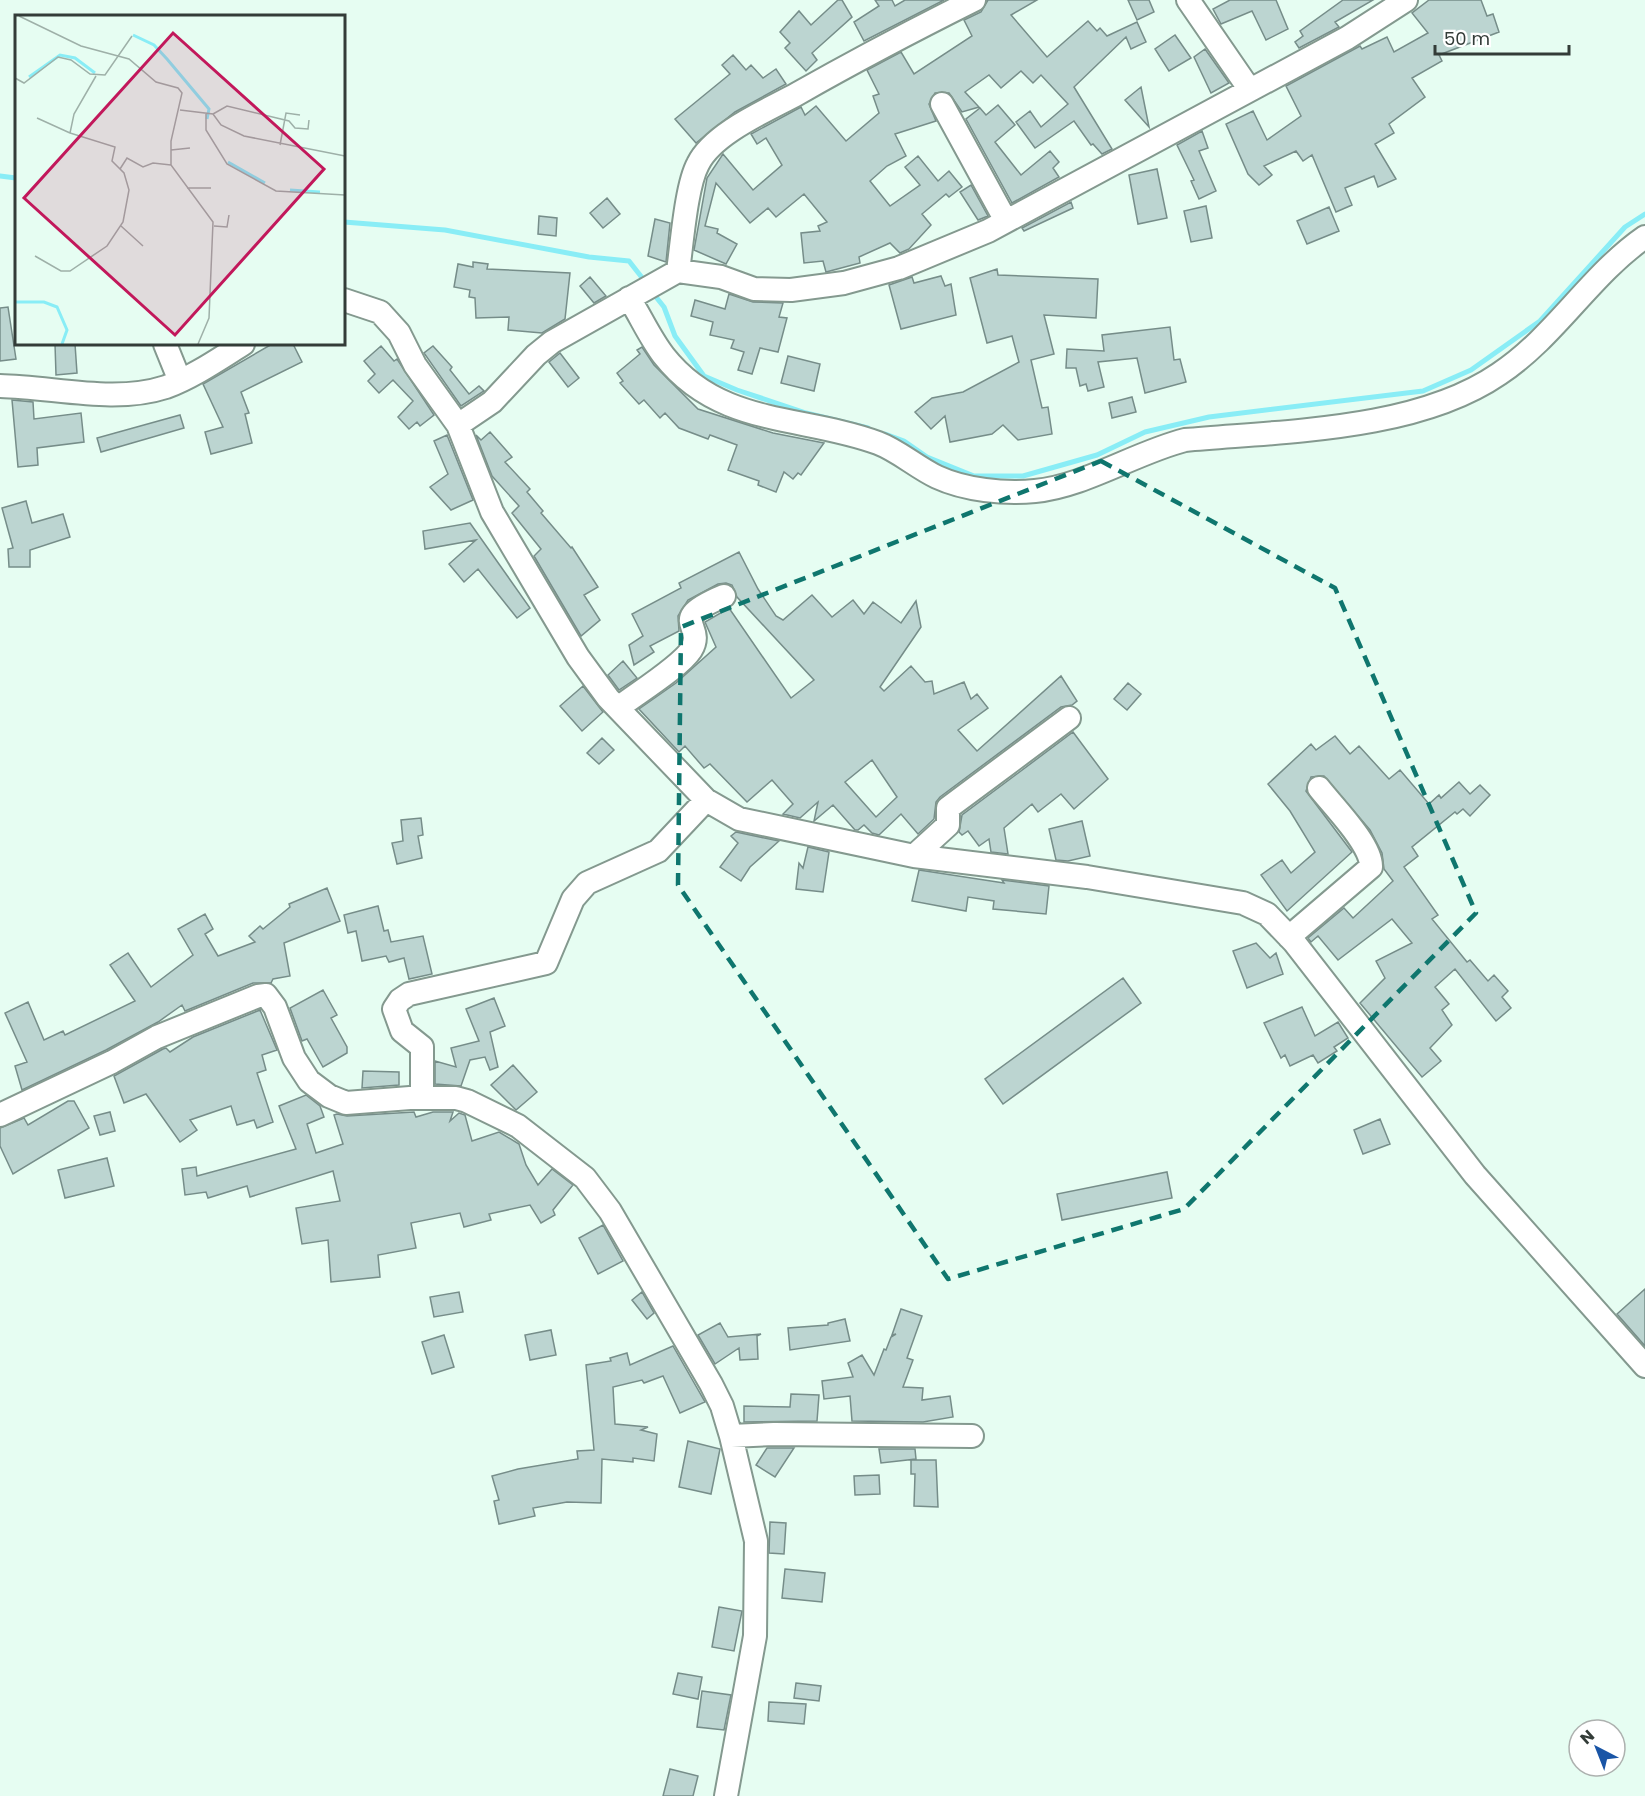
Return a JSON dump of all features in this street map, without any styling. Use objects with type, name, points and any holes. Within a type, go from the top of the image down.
[{"type":"street","points":[[674,273],[697,165],[707,151],[748,121],[872,52],[974,0]]},
{"type":"street","points":[[1188,0],[1250,90]]},
{"type":"street","points":[[458,425],[492,402],[536,355],[552,342],[674,273],[721,277],[754,289],[791,290],[844,283],[899,268],[1006,221],[1347,38],[1406,0]]},
{"type":"street","points":[[942,104],[1006,221]]},
{"type":"street","points":[[633,295],[664,356],[684,377],[722,402],[747,413],[865,439],[893,449],[938,477],[951,482],[996,491],[1038,491],[1082,478],[1156,448],[1185,440],[1377,420],[1422,409],[1471,390],[1499,375],[1530,349],[1615,261],[1645,237]]},
{"type":"street","points":[[345,300],[380,312],[399,333],[415,365],[458,425],[492,512],[578,657],[618,708],[706,800],[739,819],[914,856],[1087,878],[1243,903],[1267,914],[1289,937],[1475,1175],[1645,1366]]},
{"type":"street","points":[[165,345],[180,381]]},
{"type":"street","points":[[0,386],[100,394],[164,387],[180,381],[241,345]]},
{"type":"street","points":[[618,708],[686,656],[693,641],[690,621],[692,613],[701,605],[723,596]]},
{"type":"street","points":[[914,856],[948,825],[948,808],[1069,718]]},
{"type":"street","points":[[1289,937],[1371,867],[1371,859],[1360,840],[1319,788]]},
{"type":"street","points":[[422,1098],[424,1054],[418,1042],[402,1031],[394,1010],[400,1000],[409,994],[546,963],[573,899],[587,883],[658,851],[706,800]]},
{"type":"street","points":[[0,1115],[112,1062],[157,1036],[262,995],[270,997],[294,1058],[309,1081],[329,1096],[346,1103],[422,1098],[456,1098],[467,1101],[518,1126],[585,1178],[610,1211],[722,1406],[756,1541],[755,1636],[726,1796]]},
{"type":"street","points":[[731,1436],[774,1434],[972,1436]]},
{"type":"highlighted area","points":[[1101,461],[1335,588],[1476,913],[1184,1209],[948,1279],[678,885],[681,627]]},
{"type":"building","points":[[838,0],[842,0],[852,17],[812,53],[817,60],[806,71],[785,48],[790,43],[780,32],[799,11],[811,25]]},
{"type":"building","points":[[875,0],[892,0],[895,6],[905,0],[944,0],[864,41],[854,22],[879,6]]},
{"type":"building","points":[[988,0],[1037,0],[1011,15],[1047,57],[1088,21],[1097,31],[1100,28],[1107,36],[1137,22],[1146,42],[1131,49],[1126,37],[1074,87],[1112,149],[1102,154],[1093,144],[1091,145],[1074,121],[1035,148],[1016,122],[1030,111],[1041,127],[1068,104],[1041,75],[1033,83],[1021,71],[1001,88],[989,75],[965,92],[979,107],[962,112],[949,93],[935,93],[929,104],[936,121],[895,134],[906,156],[887,166],[870,181],[890,206],[920,185],[905,167],[918,156],[938,181],[949,171],[962,187],[949,197],[946,194],[922,214],[931,225],[909,249],[900,253],[890,243],[859,257],[860,263],[826,272],[823,261],[804,263],[801,233],[820,231],[818,226],[827,222],[804,194],[776,217],[768,208],[750,223],[716,183],[705,226],[718,229],[717,233],[737,244],[726,264],[694,250],[707,178],[723,154],[753,190],[782,165],[766,138],[757,144],[751,134],[801,107],[805,115],[816,106],[846,141],[879,113],[873,96],[879,94],[867,70],[901,52],[914,74],[972,36],[964,20],[981,12]]},
{"type":"building","points":[[1128,0],[1149,0],[1154,12],[1137,20]]},
{"type":"building","points":[[1230,0],[1276,0],[1288,29],[1266,40],[1252,11],[1221,24],[1213,9]]},
{"type":"building","points":[[1343,0],[1373,0],[1335,22],[1339,27],[1299,48],[1295,42],[1303,36],[1300,31]]},
{"type":"building","points":[[1429,0],[1481,0],[1487,16],[1493,14],[1499,32],[1439,55],[1442,61],[1412,78],[1425,97],[1389,124],[1394,133],[1375,144],[1396,179],[1378,187],[1374,176],[1345,188],[1352,205],[1336,212],[1312,155],[1303,161],[1296,151],[1264,166],[1272,175],[1259,185],[1248,174],[1226,124],[1253,111],[1267,140],[1301,116],[1286,86],[1360,46],[1362,49],[1387,37],[1394,52],[1428,33],[1412,13]]},
{"type":"building","points":[[1175,35],[1191,58],[1169,71],[1155,49]]},
{"type":"building","points":[[1205,49],[1229,83],[1211,93],[1194,57]]},
{"type":"building","points":[[733,55],[746,70],[751,65],[763,78],[776,69],[786,84],[735,112],[696,143],[675,119],[730,74],[722,65]]},
{"type":"building","points":[[1141,87],[1149,127],[1125,100]]},
{"type":"building","points":[[998,105],[1015,125],[995,142],[1021,175],[1050,151],[1059,162],[1053,168],[1059,177],[1012,203],[966,119],[980,108],[986,115]]},
{"type":"building","points":[[1202,131],[1208,148],[1199,151],[1216,191],[1199,199],[1191,181],[1194,180],[1177,145]]},
{"type":"building","points":[[1157,169],[1167,218],[1138,224],[1129,175]]},
{"type":"building","points":[[971,185],[988,216],[978,220],[960,192]]},
{"type":"building","points":[[607,198],[620,214],[603,228],[590,213]]},
{"type":"building","points":[[1071,202],[1073,208],[1024,231],[1022,228]]},
{"type":"building","points":[[1206,206],[1212,238],[1191,242],[1184,211]]},
{"type":"building","points":[[1329,207],[1339,231],[1307,244],[1297,221]]},
{"type":"building","points":[[539,216],[557,218],[556,236],[538,234]]},
{"type":"building","points":[[655,219],[670,223],[666,262],[648,256]]},
{"type":"building","points":[[473,262],[488,264],[487,269],[570,273],[565,319],[542,333],[508,330],[509,317],[476,318],[475,298],[469,297],[470,290],[454,287],[458,264],[473,267]]},
{"type":"building","points":[[997,269],[998,275],[1098,279],[1096,318],[1044,315],[1054,354],[1031,360],[1042,408],[1048,407],[1052,434],[1018,440],[1003,425],[992,434],[950,442],[945,416],[931,429],[915,412],[932,398],[963,392],[1019,362],[1012,336],[987,343],[970,278]]},
{"type":"building","points":[[941,276],[945,286],[951,284],[956,315],[901,329],[889,285],[912,277],[914,283]]},
{"type":"building","points":[[590,277],[606,296],[594,303],[580,286]]},
{"type":"building","points":[[729,294],[753,302],[783,303],[779,317],[787,318],[778,352],[760,348],[752,374],[738,370],[744,352],[731,348],[734,340],[710,335],[713,322],[691,316],[695,300],[725,309]]},
{"type":"building","points":[[8,307],[16,359],[0,361],[0,308]]},
{"type":"building","points":[[1170,327],[1174,360],[1180,359],[1186,382],[1145,393],[1137,358],[1098,362],[1104,387],[1088,391],[1086,384],[1080,386],[1076,368],[1066,368],[1067,349],[1104,351],[1102,335]]},
{"type":"building","points":[[55,345],[75,345],[77,373],[56,375]]},
{"type":"building","points":[[270,345],[294,345],[302,362],[241,392],[249,413],[245,414],[252,443],[211,454],[205,432],[223,427],[203,384]]},
{"type":"building","points":[[381,346],[394,361],[397,359],[434,415],[420,426],[417,422],[409,429],[398,417],[413,401],[393,380],[379,393],[368,381],[375,374],[364,361]]},
{"type":"building","points":[[433,346],[452,367],[450,370],[469,394],[479,386],[484,391],[461,406],[424,353]]},
{"type":"building","points":[[642,347],[654,365],[698,409],[773,433],[824,443],[801,475],[798,473],[793,479],[784,472],[776,492],[758,485],[759,481],[728,470],[737,445],[710,435],[708,439],[679,428],[665,413],[660,418],[644,400],[639,404],[620,383],[623,381],[617,373],[640,354],[637,350]]},
{"type":"building","points":[[560,353],[579,378],[568,387],[549,362]]},
{"type":"building","points":[[788,356],[820,364],[814,391],[781,383]]},
{"type":"building","points":[[1132,397],[1136,412],[1112,418],[1109,403]]},
{"type":"building","points":[[12,400],[33,402],[34,419],[81,413],[84,442],[37,448],[38,465],[18,467]]},
{"type":"building","points":[[180,415],[184,428],[101,452],[97,438]]},
{"type":"building","points":[[490,432],[512,457],[505,462],[530,489],[527,492],[543,511],[541,513],[572,547],[598,587],[584,595],[600,620],[581,636],[534,556],[541,549],[512,513],[519,506],[492,476],[476,435],[481,440]]},
{"type":"building","points":[[447,435],[473,500],[451,510],[430,487],[448,474],[434,441]]},
{"type":"building","points":[[26,501],[32,523],[63,514],[70,537],[30,550],[30,567],[9,567],[8,549],[13,548],[2,508]]},
{"type":"building","points":[[470,523],[530,608],[517,618],[478,569],[464,582],[449,564],[476,540],[425,549],[423,531]]},
{"type":"building","points":[[739,552],[758,589],[776,616],[783,620],[812,595],[832,617],[853,600],[864,614],[873,602],[901,623],[916,601],[921,627],[880,687],[884,691],[911,666],[925,682],[932,681],[934,694],[964,682],[971,699],[977,694],[988,708],[958,730],[977,751],[1061,676],[1077,701],[1072,705],[1061,707],[940,797],[936,802],[934,819],[918,834],[901,814],[879,835],[872,833],[864,825],[855,830],[833,805],[814,821],[818,802],[800,818],[783,814],[793,804],[772,780],[747,802],[710,764],[704,768],[685,746],[679,752],[639,709],[676,683],[716,647],[705,622],[729,608],[791,698],[814,680],[737,597],[732,585],[726,583],[718,584],[688,600],[678,616],[679,631],[650,646],[654,652],[634,665],[629,645],[643,636],[632,614],[681,588],[679,583]],"holes":[[[872,760],[897,797],[876,817],[845,782]]]},
{"type":"building","points":[[623,661],[637,678],[619,690],[608,675]]},
{"type":"building","points":[[1128,683],[1141,694],[1127,710],[1114,699]]},
{"type":"building","points":[[583,686],[603,712],[582,731],[560,706]]},
{"type":"building","points":[[1073,732],[1108,779],[1074,809],[1061,794],[1038,812],[1032,804],[1004,828],[1008,854],[991,852],[989,839],[979,846],[968,831],[962,835],[959,832],[962,815]]},
{"type":"building","points":[[1335,736],[1350,754],[1359,746],[1389,779],[1400,770],[1429,804],[1439,795],[1441,798],[1459,782],[1470,794],[1480,785],[1490,795],[1470,816],[1463,809],[1457,814],[1455,812],[1412,847],[1418,856],[1404,867],[1438,915],[1432,919],[1467,962],[1470,960],[1488,981],[1494,975],[1508,991],[1502,997],[1511,1008],[1496,1021],[1455,969],[1435,987],[1449,1004],[1442,1010],[1452,1025],[1430,1048],[1441,1061],[1422,1077],[1360,1003],[1385,978],[1376,961],[1412,943],[1392,919],[1338,960],[1318,936],[1311,942],[1308,938],[1344,908],[1353,918],[1393,881],[1384,869],[1382,853],[1370,830],[1324,776],[1311,777],[1306,791],[1352,852],[1287,911],[1261,875],[1282,860],[1291,873],[1315,852],[1290,811],[1268,784],[1311,744],[1316,750]]},
{"type":"building","points":[[602,738],[614,750],[599,764],[587,753]]},
{"type":"building","points":[[421,818],[423,835],[418,836],[422,858],[397,864],[392,843],[403,841],[401,820]]},
{"type":"building","points":[[1082,821],[1090,856],[1068,861],[1056,860],[1049,829]]},
{"type":"building","points":[[736,832],[779,841],[750,867],[741,881],[720,867],[738,843],[731,836]]},
{"type":"building","points":[[808,847],[829,852],[823,892],[796,889],[799,863],[803,868]]},
{"type":"building","points":[[919,870],[1004,883],[1002,880],[1049,886],[1046,914],[993,909],[994,901],[968,897],[966,911],[912,901]]},
{"type":"building","points":[[327,888],[340,921],[284,943],[290,976],[273,979],[271,983],[253,983],[185,1011],[182,1005],[158,1022],[106,1050],[22,1090],[15,1066],[27,1062],[5,1013],[28,1002],[44,1040],[63,1031],[65,1035],[135,1001],[110,965],[128,953],[151,987],[193,955],[178,929],[205,914],[213,929],[205,934],[218,956],[255,942],[249,936],[260,926],[263,929],[290,907],[289,904]]},
{"type":"building","points":[[378,906],[384,931],[388,930],[391,942],[423,936],[432,974],[409,979],[404,958],[389,962],[386,956],[362,961],[356,931],[348,933],[344,915]]},
{"type":"building","points":[[1256,943],[1270,958],[1276,953],[1283,974],[1247,988],[1233,951]]},
{"type":"building","points":[[1123,978],[1141,1003],[1003,1104],[985,1079]]},
{"type":"building","points":[[323,990],[337,1015],[331,1018],[347,1047],[347,1053],[323,1067],[307,1039],[302,1041],[290,1008]]},
{"type":"building","points":[[494,998],[505,1026],[490,1032],[498,1067],[490,1070],[485,1057],[470,1060],[461,1086],[435,1084],[435,1061],[456,1067],[451,1048],[479,1041],[466,1009]]},
{"type":"building","points":[[1302,1007],[1315,1036],[1338,1022],[1348,1038],[1334,1047],[1337,1051],[1318,1063],[1313,1055],[1290,1066],[1285,1055],[1281,1058],[1264,1023]]},
{"type":"building","points":[[260,1010],[277,1050],[262,1055],[266,1070],[257,1073],[273,1122],[257,1128],[254,1120],[237,1125],[231,1106],[190,1120],[197,1130],[180,1142],[146,1094],[124,1103],[114,1076],[163,1049],[166,1048],[170,1052],[193,1037]]},
{"type":"building","points":[[513,1065],[537,1092],[516,1110],[491,1085]]},
{"type":"building","points":[[363,1071],[399,1072],[399,1085],[362,1088]]},
{"type":"building","points":[[306,1095],[320,1106],[324,1117],[307,1124],[316,1153],[343,1144],[334,1115],[337,1114],[347,1116],[414,1112],[416,1117],[433,1112],[453,1112],[450,1121],[459,1113],[465,1115],[472,1141],[499,1132],[519,1144],[526,1165],[538,1185],[552,1169],[573,1185],[553,1210],[555,1215],[541,1223],[530,1205],[489,1214],[491,1220],[464,1227],[460,1213],[411,1223],[416,1248],[378,1255],[380,1277],[331,1282],[328,1240],[302,1244],[296,1208],[340,1201],[333,1171],[250,1197],[247,1186],[208,1198],[206,1192],[185,1195],[182,1169],[196,1167],[197,1176],[296,1149],[279,1106]]},
{"type":"building","points":[[68,1101],[74,1101],[89,1128],[13,1174],[0,1146],[0,1128],[24,1118],[28,1125]]},
{"type":"building","points":[[110,1112],[115,1131],[100,1135],[94,1116]]},
{"type":"building","points":[[1380,1119],[1390,1144],[1363,1154],[1354,1130]]},
{"type":"building","points":[[107,1158],[114,1186],[65,1198],[58,1170]]},
{"type":"building","points":[[1167,1172],[1172,1198],[1062,1220],[1057,1194]]},
{"type":"building","points":[[603,1225],[623,1261],[598,1274],[579,1238]]},
{"type":"building","points":[[1645,1289],[1645,1346],[1617,1314]]},
{"type":"building","points":[[459,1292],[463,1312],[434,1317],[430,1297]]},
{"type":"building","points":[[642,1292],[654,1313],[647,1319],[632,1300]]},
{"type":"building","points":[[901,1309],[922,1316],[907,1358],[913,1360],[903,1387],[923,1388],[922,1400],[950,1396],[953,1417],[923,1422],[852,1421],[850,1396],[824,1399],[822,1381],[853,1377],[848,1363],[862,1355],[874,1375],[884,1349],[886,1350],[891,1337],[896,1334],[892,1335]]},
{"type":"building","points":[[845,1319],[850,1341],[790,1350],[788,1328],[828,1325],[828,1323]]},
{"type":"building","points":[[720,1323],[728,1337],[761,1334],[757,1336],[758,1359],[740,1360],[739,1348],[715,1364],[698,1335]]},
{"type":"building","points":[[551,1330],[556,1355],[530,1360],[525,1335]]},
{"type":"building","points":[[444,1335],[454,1367],[432,1374],[422,1342]]},
{"type":"building","points":[[673,1346],[705,1402],[680,1413],[663,1376],[644,1383],[642,1380],[613,1387],[615,1424],[648,1427],[641,1430],[657,1434],[654,1461],[633,1458],[633,1462],[602,1459],[601,1503],[567,1502],[533,1508],[535,1516],[499,1524],[494,1501],[499,1500],[492,1476],[518,1469],[578,1459],[577,1451],[594,1450],[586,1365],[611,1361],[610,1358],[627,1353],[630,1365]]},
{"type":"building","points":[[791,1394],[819,1395],[817,1421],[744,1422],[744,1406],[790,1407]]},
{"type":"building","points":[[688,1441],[720,1449],[711,1494],[679,1487]]},
{"type":"building","points":[[767,1448],[794,1448],[775,1477],[756,1465]]},
{"type":"building","points":[[879,1449],[915,1449],[916,1459],[881,1463]]},
{"type":"building","points":[[911,1460],[936,1460],[938,1507],[914,1506],[915,1474],[911,1474]]},
{"type":"building","points":[[879,1475],[880,1494],[855,1495],[854,1476]]},
{"type":"building","points":[[770,1522],[786,1523],[784,1554],[769,1553]]},
{"type":"building","points":[[785,1569],[825,1573],[822,1602],[782,1598]]},
{"type":"building","points":[[719,1607],[742,1611],[734,1651],[712,1647]]},
{"type":"building","points":[[678,1673],[702,1677],[698,1699],[673,1694]]},
{"type":"building","points":[[796,1683],[821,1686],[819,1701],[794,1698]]},
{"type":"building","points":[[702,1691],[731,1695],[724,1730],[697,1727]]},
{"type":"building","points":[[769,1702],[806,1704],[804,1724],[768,1721]]},
{"type":"building","points":[[670,1769],[698,1776],[693,1796],[663,1796]]},
{"type":"waterway","points":[[0,176],[15,178]]},
{"type":"waterway","points":[[885,434],[904,441],[927,457],[974,476],[1023,476],[1097,455],[1145,432],[1209,417],[1423,391],[1471,370],[1540,321],[1625,227],[1645,214]]},
{"type":"waterway","points":[[345,222],[445,230],[589,257],[629,261],[647,284]]},
{"type":"waterway","points":[[652,292],[664,307],[675,336],[704,376],[737,390],[806,413],[868,428]]}]
